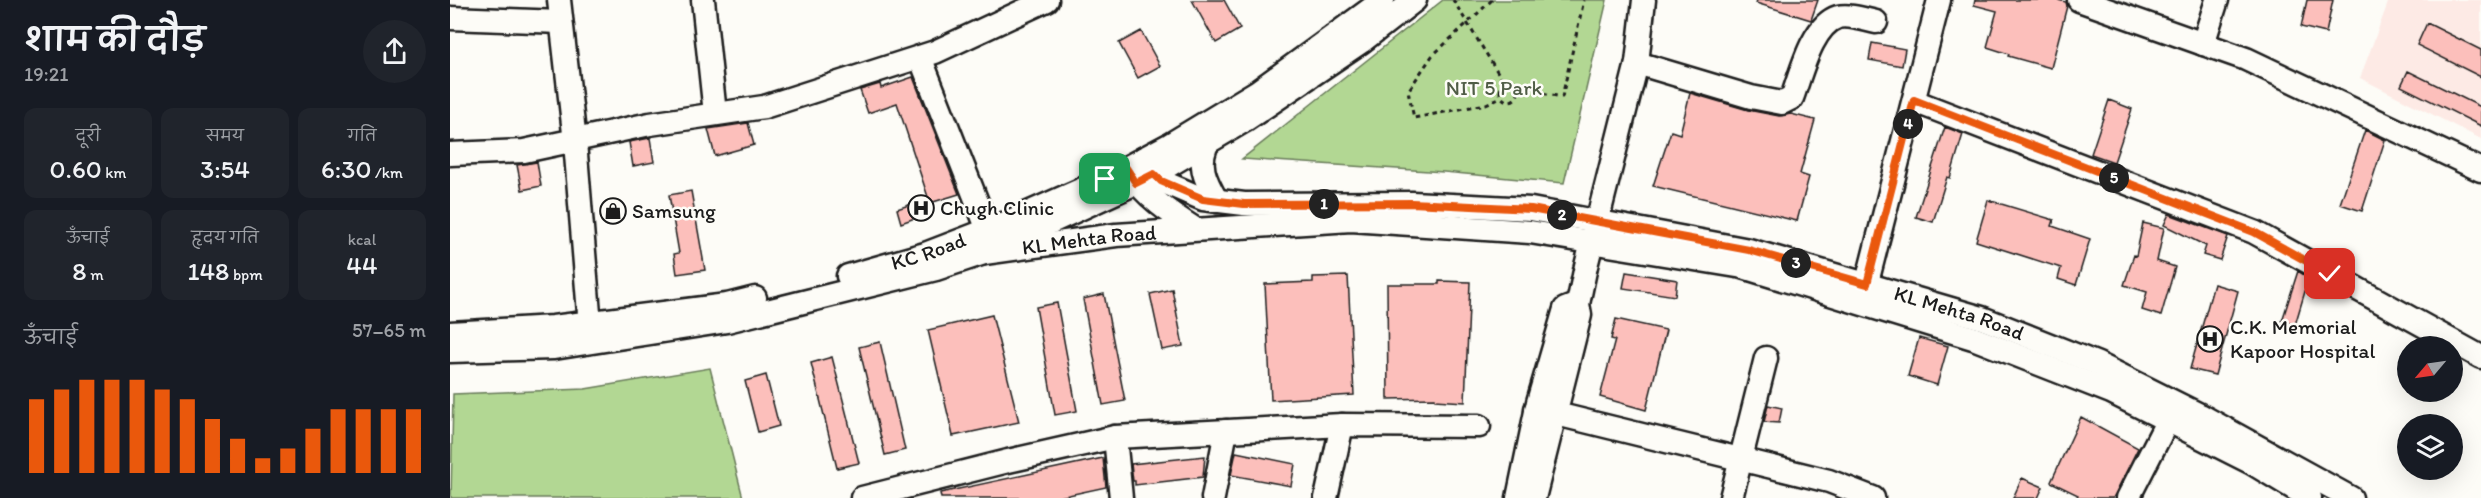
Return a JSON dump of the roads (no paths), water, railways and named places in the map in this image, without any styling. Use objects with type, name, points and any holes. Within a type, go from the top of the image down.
[{"type":"street","points":[[703,0],[715,114]]},
{"type":"street","points":[[450,154],[524,151],[650,124],[764,107],[920,57],[1047,0]]},
{"type":"street","name":"KC Road","points":[[450,333],[554,327],[591,333],[818,284],[925,254],[988,230],[1105,179],[1140,171],[1258,91],[1383,0]]},
{"type":"street","points":[[450,351],[554,348],[591,333],[727,321],[936,269],[984,253],[1140,171],[1209,140],[1244,121],[1361,42],[1415,0]]},
{"type":"street","points":[[1534,498],[1546,411],[1565,309],[1578,304],[1636,63],[1644,0]]},
{"type":"street","points":[[1864,294],[1939,0]]},
{"type":"street","points":[[2203,44],[2217,0]]},
{"type":"street","points":[[2094,2],[2246,59],[2481,170]]},
{"type":"street","points":[[450,18],[560,11],[575,141],[591,333]]},
{"type":"street","points":[[1636,63],[1751,97],[1782,103],[1792,98],[1813,41],[1825,24],[1840,16],[1876,22]]},
{"type":"street","points":[[920,57],[988,230]]},
{"type":"street","points":[[1914,100],[2254,232],[2481,357]]},
{"type":"street","points":[[1209,140],[1203,149],[1201,167],[1206,182],[1217,201]]},
{"type":"street","name":"KL Mehta Road","points":[[1140,171],[1193,194],[1217,201],[1244,204],[1412,203],[1531,209],[1594,232],[1864,294],[2111,392],[2172,412],[2351,498]]},
{"type":"street","name":"KL Mehta Road","points":[[1140,171],[1165,210],[1195,229]]},
{"type":"street","name":"KL Mehta Road","points":[[984,253],[1116,235],[1350,220],[1530,232],[1594,232]]},
{"type":"street","points":[[1731,498],[1766,358]]},
{"type":"street","points":[[1546,411],[1829,481],[1873,498]]},
{"type":"street","points":[[1518,498],[1546,411]]},
{"type":"street","points":[[2128,498],[2172,412]]},
{"type":"street","name":"KL Mehta Road","points":[[2172,412],[2310,498]]},
{"type":"street","points":[[862,498],[1115,437],[1342,425],[1479,426]]},
{"type":"street","points":[[1326,498],[1342,425]]},
{"type":"street","points":[[1213,498],[1227,431]]},
{"type":"street","points":[[1115,437],[1121,498]]},
{"type":"place","name":"Chugh Clinic","points":[[921,208]]},
{"type":"place","name":"Samsung","points":[[613,211]]},
{"type":"place","name":"C.K. Memorial Kapoor Hospital","points":[[2210,339]]},
{"type":"park label","name":"NIT 5 Park","points":[[1494,88]]}]
